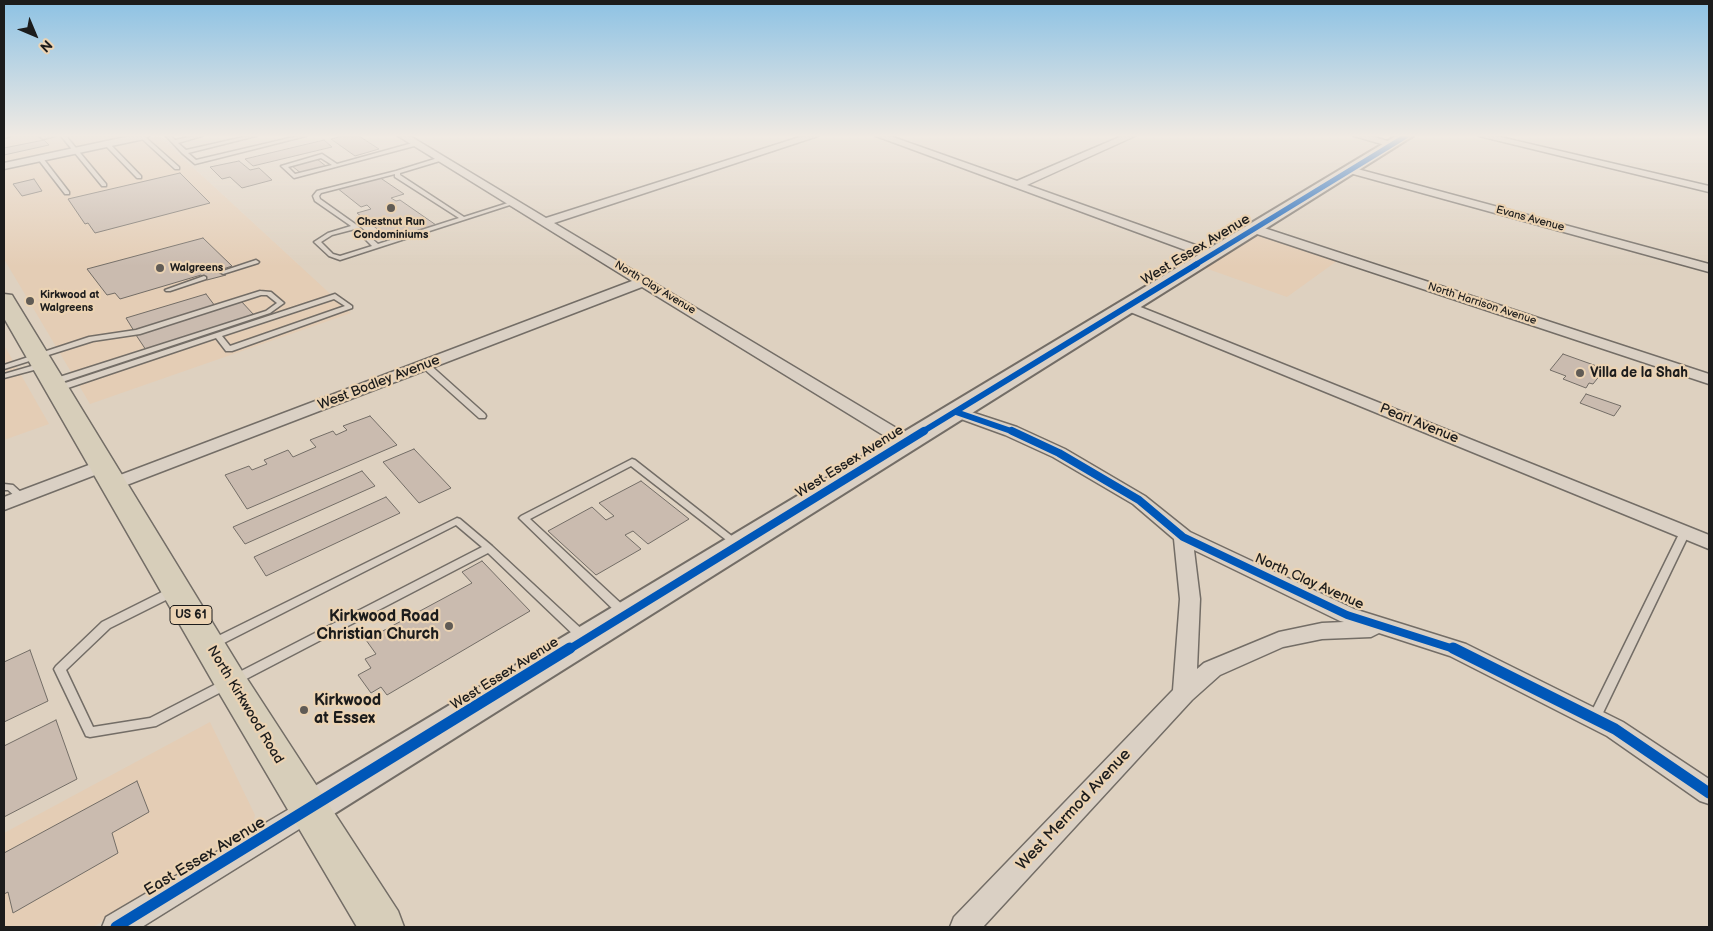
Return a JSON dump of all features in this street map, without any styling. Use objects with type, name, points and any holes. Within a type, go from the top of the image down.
[{"type":"main road","name":"North Kirkwood Road","points":[[4,300],[230,681],[382,927]]},
{"type":"street","name":"North Clay Avenue","points":[[475,179],[907,442]]},
{"type":"street","points":[[545,222],[678,179]]},
{"type":"street","points":[[1002,179],[1211,255]]},
{"type":"street","points":[[1017,185],[1030,179]]},
{"type":"street","name":"West Essex Avenue","points":[[308,810],[1335,179]]},
{"type":"street","name":"Evans Avenue","points":[[1385,179],[1709,268]]},
{"type":"street","points":[[1668,179],[1709,189]]},
{"type":"street","name":"North Harrison Avenue","points":[[1255,229],[1709,379]]},
{"type":"street","name":"West Bodley Avenue","points":[[4,504],[108,475],[425,365],[644,281]]},
{"type":"street","name":"Pearl Avenue","points":[[1128,306],[1709,542]]},
{"type":"street","name":"North Clay Avenue","points":[[956,412],[1011,431],[1074,462],[1139,500],[1183,537],[1347,615],[1458,650],[1615,730],[1709,793]]},
{"type":"street","points":[[1183,537],[1190,599],[1184,693]]},
{"type":"street","name":"West Mermod Avenue","points":[[964,927],[1184,693],[1212,669],[1279,640],[1322,631],[1392,629]]},
{"type":"street","name":"East Essex Avenue","points":[[116,927],[308,810]]},
{"type":"lane","points":[[56,179],[67,194]]},
{"type":"lane","points":[[99,179],[104,185]]},
{"type":"lane","points":[[369,179],[319,192],[316,200],[356,227],[376,246]]},
{"type":"lane","points":[[402,179],[464,219]]},
{"type":"lane","points":[[356,227],[330,234],[317,242],[331,255],[340,258],[514,203]]},
{"type":"lane","points":[[223,272],[256,262]]},
{"type":"lane","points":[[168,290],[204,278]]},
{"type":"lane","points":[[4,376],[47,373],[149,351],[268,312],[282,303],[269,293],[260,293],[137,332],[92,339],[47,373]]},
{"type":"lane","points":[[4,367],[47,373],[217,336],[335,296],[350,307],[229,349],[217,336]]},
{"type":"lane","points":[[425,365],[482,416]]},
{"type":"lane","points":[[625,614],[524,518],[632,462],[738,545]]},
{"type":"lane","points":[[4,488],[10,487],[21,498]]},
{"type":"lane","points":[[209,645],[457,521],[489,548],[585,639]]},
{"type":"lane","points":[[1594,719],[1685,532]]},
{"type":"lane","points":[[177,590],[106,625],[60,668],[90,732],[152,723],[489,548]]},
{"type":"shaded area","points":[[4,179],[206,179],[351,313],[90,404],[4,259]]},
{"type":"shaded area","points":[[1255,236],[1267,237],[1337,261],[1287,297],[1205,268]]},
{"type":"shaded area","points":[[4,345],[49,424],[4,440]]},
{"type":"shaded area","points":[[210,722],[255,815],[253,825],[238,840],[93,927],[4,927],[4,833]]},
{"type":"building","points":[[34,179],[42,191],[22,196],[13,184]]},
{"type":"building","points":[[152,179],[186,179],[210,203],[95,233],[88,223],[85,224],[68,199]]},
{"type":"building","points":[[233,179],[272,180],[242,188]]},
{"type":"building","name":"Chestnut Run Condominiums","points":[[370,179],[383,179],[404,194],[391,198],[396,201],[400,200],[436,225],[390,239],[357,213],[371,209],[367,205],[361,207],[337,188]]},
{"type":"building","name":"Walgreens","points":[[203,238],[232,266],[220,270],[226,275],[207,280],[201,275],[120,299],[115,293],[107,295],[87,269]]},
{"type":"building","points":[[206,294],[215,306],[134,331],[126,318]]},
{"type":"building","points":[[241,301],[254,315],[146,350],[136,335]]},
{"type":"building","name":"Villa de la Shah","points":[[1563,354],[1605,369],[1593,384],[1589,383],[1586,388],[1563,379],[1566,376],[1550,370]]},
{"type":"building","points":[[1586,394],[1621,406],[1614,416],[1580,403]]},
{"type":"building","points":[[370,416],[397,445],[247,509],[225,475],[249,466],[252,470],[267,464],[264,460],[288,450],[293,457],[316,447],[310,440],[333,431],[336,435],[347,430],[343,426]]},
{"type":"building","points":[[414,449],[451,488],[419,503],[383,462]]},
{"type":"building","points":[[362,471],[375,486],[245,544],[233,527]]},
{"type":"building","points":[[641,481],[689,519],[648,544],[633,531],[625,535],[641,549],[596,575],[548,531],[592,507],[606,520],[614,516],[599,503]]},
{"type":"building","points":[[386,497],[400,513],[266,576],[254,557]]},
{"type":"building","name":"Kirkwood Road Christian Church","points":[[482,561],[530,611],[387,695],[381,687],[371,693],[358,675],[371,668],[365,659],[376,654],[366,640],[472,583],[462,572]]},
{"type":"building","points":[[30,650],[48,701],[4,722],[4,662]]},
{"type":"building","points":[[56,720],[77,779],[4,817],[4,746]]},
{"type":"building","points":[[137,781],[149,812],[112,833],[118,853],[13,913],[8,892],[4,894],[4,853]]},
{"type":"cycle path","points":[[116,927],[1335,179]]},
{"type":"cycle path","points":[[956,412],[1011,431],[1059,453],[1139,500],[1183,537],[1347,615],[1458,650],[1615,729],[1709,793]]},
{"type":"place","name":"Chestnut Run Condominiums","points":[[391,208]]},
{"type":"place","name":"Walgreens","points":[[160,268]]},
{"type":"place","name":"Kirkwood at Walgreens","points":[[30,301]]},
{"type":"place","name":"Villa de la Shah","points":[[1580,373]]},
{"type":"place","name":"Kirkwood Road Christian Church","points":[[449,626]]},
{"type":"place","name":"Kirkwood at Essex","points":[[304,710]]}]
